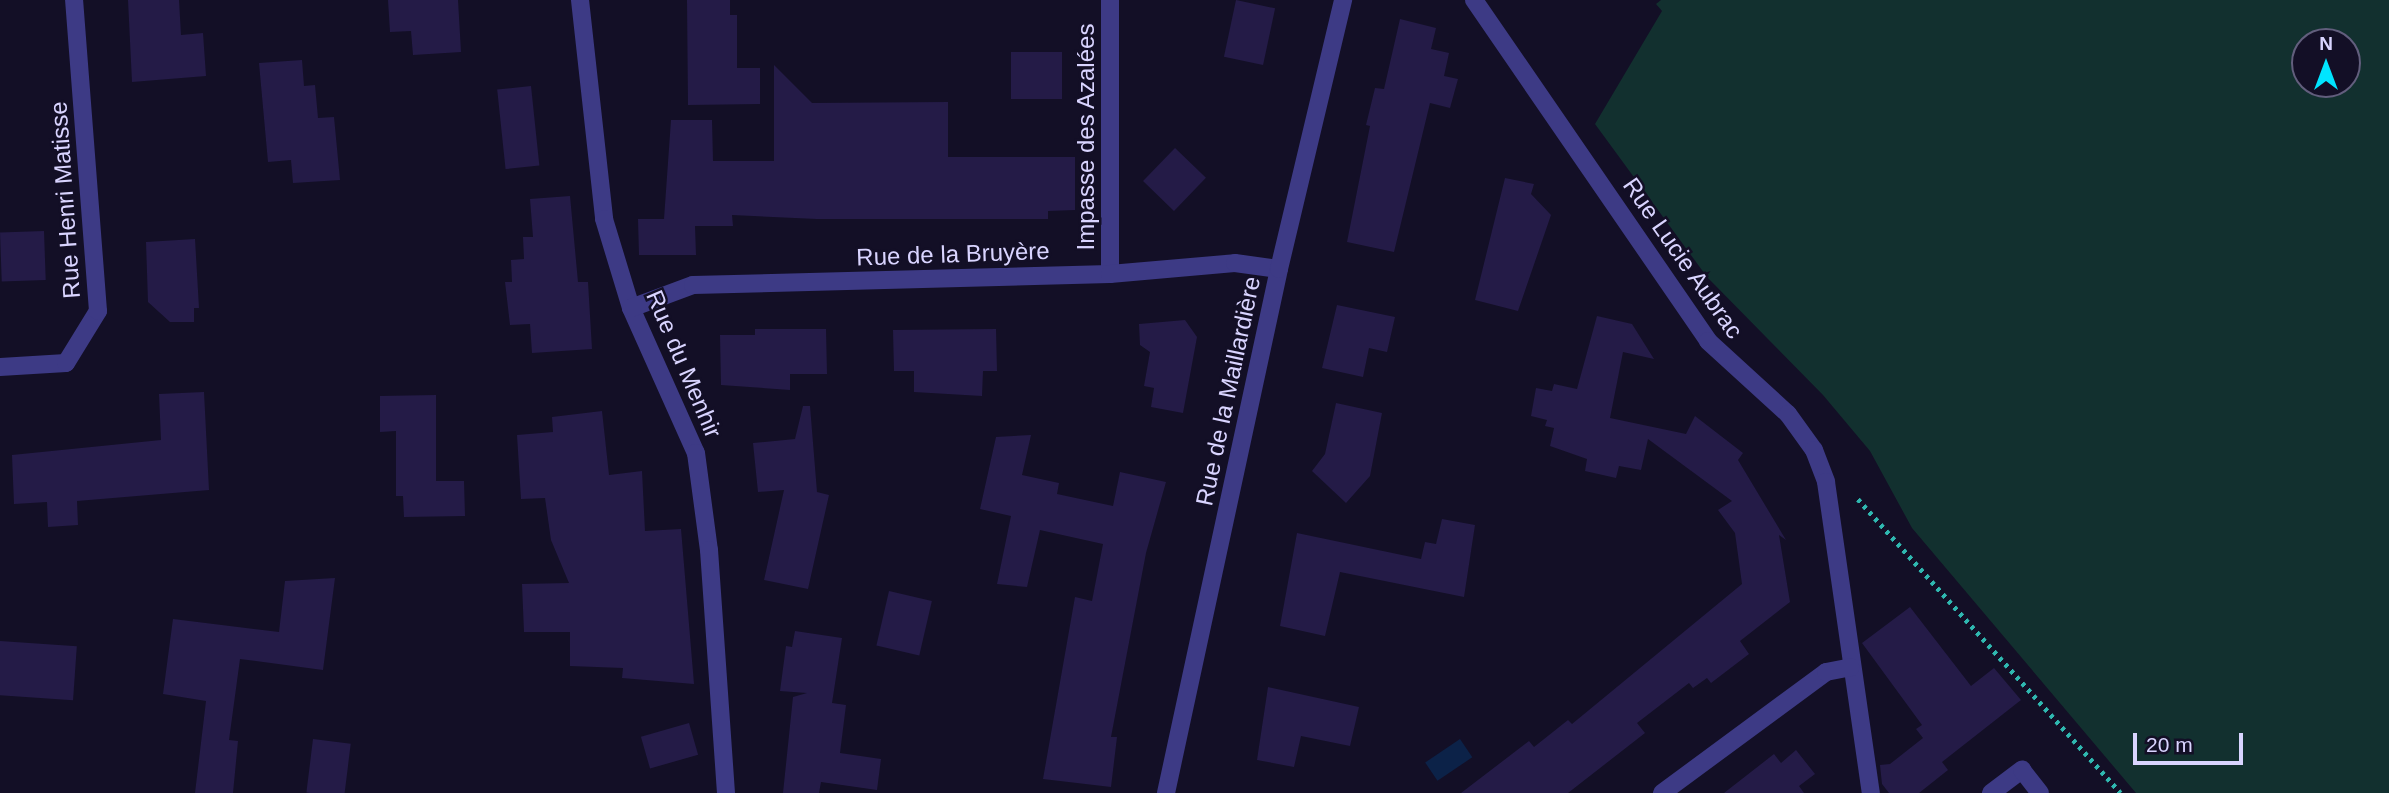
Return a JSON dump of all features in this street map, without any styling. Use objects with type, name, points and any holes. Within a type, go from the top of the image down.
[{"type":"street","name":"Rue Henri Matisse","points":[[0,367],[66,363],[98,311],[74,0]]},
{"type":"street","name":"Rue du Menhir","points":[[580,0],[604,219],[631,308],[696,453],[709,550],[726,793]]},
{"type":"street","name":"Impasse des Azalées","points":[[1110,0],[1110,274]]},
{"type":"street","name":"Rue de la Maillardière","points":[[1166,793],[1279,270],[1343,0]]},
{"type":"street","name":"Rue Lucie Aubrac","points":[[1474,0],[1708,341],[1788,414],[1814,450],[1826,482],[1871,793]]},
{"type":"street","name":"Rue de la Bruyère","points":[[631,308],[693,285],[1110,274],[1234,263],[1279,270]]},
{"type":"street","points":[[1662,793],[1826,672],[1851,667]]},
{"type":"street","points":[[1991,793],[2022,770],[2040,793]]},
{"type":"path","points":[[1851,492],[2121,793]]},
{"type":"green space","points":[[1661,0],[2389,0],[2389,793],[2136,793],[1912,528],[1870,451],[1823,395],[1707,277],[1595,124],[1662,11],[1656,4]]},
{"type":"water","points":[[1460,739],[1472,757],[1437,781],[1425,762]]},
{"type":"building","points":[[128,0],[179,0],[181,35],[203,33],[206,76],[132,82]]},
{"type":"building","points":[[388,0],[458,0],[461,52],[413,55],[411,31],[390,32]]},
{"type":"building","points":[[687,0],[730,0],[730,15],[737,15],[737,68],[760,68],[760,104],[688,105]]},
{"type":"building","points":[[1236,0],[1275,8],[1263,65],[1224,57]]},
{"type":"building","points":[[1400,19],[1436,28],[1431,49],[1449,53],[1444,76],[1458,79],[1450,108],[1430,103],[1394,252],[1347,242],[1370,126],[1366,125],[1375,88],[1384,89]]},
{"type":"building","points":[[1011,52],[1062,52],[1062,99],[1011,99]]},
{"type":"building","points":[[302,60],[304,86],[315,85],[318,118],[334,117],[340,180],[293,183],[291,160],[268,162],[259,63]]},
{"type":"building","points":[[774,65],[812,103],[948,102],[948,157],[1075,157],[1075,210],[1048,211],[1048,219],[817,219],[732,215],[733,226],[695,226],[696,255],[639,255],[638,219],[664,219],[671,120],[712,120],[713,161],[774,161]]},
{"type":"building","points":[[531,86],[539,166],[506,169],[497,90]]},
{"type":"building","points":[[1175,148],[1206,178],[1174,211],[1143,181]]},
{"type":"building","points":[[1505,178],[1534,184],[1531,194],[1551,215],[1518,311],[1475,300]]},
{"type":"building","points":[[570,196],[578,282],[588,282],[592,349],[532,353],[530,324],[510,325],[505,282],[512,282],[511,260],[524,259],[523,237],[533,237],[530,199]]},
{"type":"building","points":[[44,231],[46,280],[2,282],[0,233]]},
{"type":"building","points":[[195,239],[199,308],[194,308],[194,322],[170,322],[148,302],[146,242]]},
{"type":"building","points":[[1337,305],[1395,317],[1387,352],[1369,348],[1363,377],[1322,368]]},
{"type":"building","points":[[1597,316],[1632,324],[1654,359],[1623,352],[1610,418],[1686,434],[1695,416],[1743,453],[1738,460],[1786,540],[1779,535],[1790,602],[1740,641],[1749,654],[1711,683],[1707,678],[1693,688],[1689,683],[1637,723],[1645,733],[1568,793],[1461,793],[1529,741],[1534,747],[1568,720],[1572,724],[1742,584],[1735,533],[1718,510],[1732,501],[1648,439],[1641,470],[1619,466],[1616,478],[1585,471],[1587,459],[1550,446],[1554,428],[1545,426],[1547,420],[1531,416],[1536,388],[1552,391],[1554,384],[1577,389]]},
{"type":"building","points":[[1185,320],[1197,337],[1183,413],[1151,407],[1154,388],[1144,386],[1150,352],[1140,345],[1139,324]]},
{"type":"building","points":[[755,329],[826,329],[827,374],[790,374],[790,390],[721,385],[720,335],[755,335]]},
{"type":"building","points":[[996,329],[997,371],[983,371],[982,396],[914,392],[914,371],[894,371],[893,330]]},
{"type":"building","points":[[204,392],[209,490],[77,501],[78,525],[48,527],[47,502],[14,504],[12,455],[161,440],[159,394]]},
{"type":"building","points":[[436,395],[436,481],[464,481],[465,516],[404,517],[403,496],[396,496],[396,431],[380,432],[380,396]]},
{"type":"building","points":[[1336,403],[1382,413],[1370,476],[1346,503],[1312,471],[1325,454]]},
{"type":"building","points":[[803,406],[810,406],[817,492],[829,495],[808,589],[764,580],[784,490],[758,492],[753,443],[795,439]]},
{"type":"building","points":[[602,411],[609,475],[642,471],[645,531],[681,529],[694,684],[622,678],[623,668],[570,666],[570,632],[524,632],[522,584],[569,583],[551,540],[545,498],[521,499],[517,435],[553,432],[552,417]]},
{"type":"building","points":[[1031,435],[1022,475],[1059,483],[1057,494],[1113,506],[1120,472],[1166,482],[1146,553],[1111,737],[1117,737],[1111,787],[1043,779],[1075,597],[1092,601],[1103,544],[1040,530],[1027,587],[997,584],[1011,516],[980,509],[996,437]]},
{"type":"building","points":[[1442,519],[1475,525],[1464,597],[1340,572],[1325,636],[1280,626],[1297,533],[1421,559],[1425,542],[1436,544]]},
{"type":"building","points":[[335,578],[323,670],[240,659],[229,740],[238,741],[233,793],[195,793],[206,701],[163,694],[173,619],[279,632],[285,581]]},
{"type":"building","points":[[889,591],[932,601],[919,655],[876,646]]},
{"type":"building","points":[[1910,607],[1971,686],[1994,668],[2021,700],[1942,762],[1948,770],[1919,793],[1889,793],[1882,784],[1880,765],[1890,764],[1923,738],[1916,729],[1922,725],[1862,643]]},
{"type":"building","points":[[795,631],[842,638],[832,703],[846,705],[840,753],[881,759],[877,790],[821,782],[819,793],[783,793],[793,697],[807,693],[780,691],[786,646],[792,647]]},
{"type":"building","points":[[0,641],[77,646],[73,700],[0,695]]},
{"type":"building","points":[[1268,687],[1359,707],[1350,746],[1301,736],[1294,767],[1257,760]]},
{"type":"building","points":[[689,723],[698,755],[650,769],[641,737]]},
{"type":"building","points":[[313,739],[351,744],[345,793],[306,793]]},
{"type":"building","points":[[1796,750],[1815,774],[1799,786],[1804,793],[1724,793],[1774,754],[1781,763]]}]
